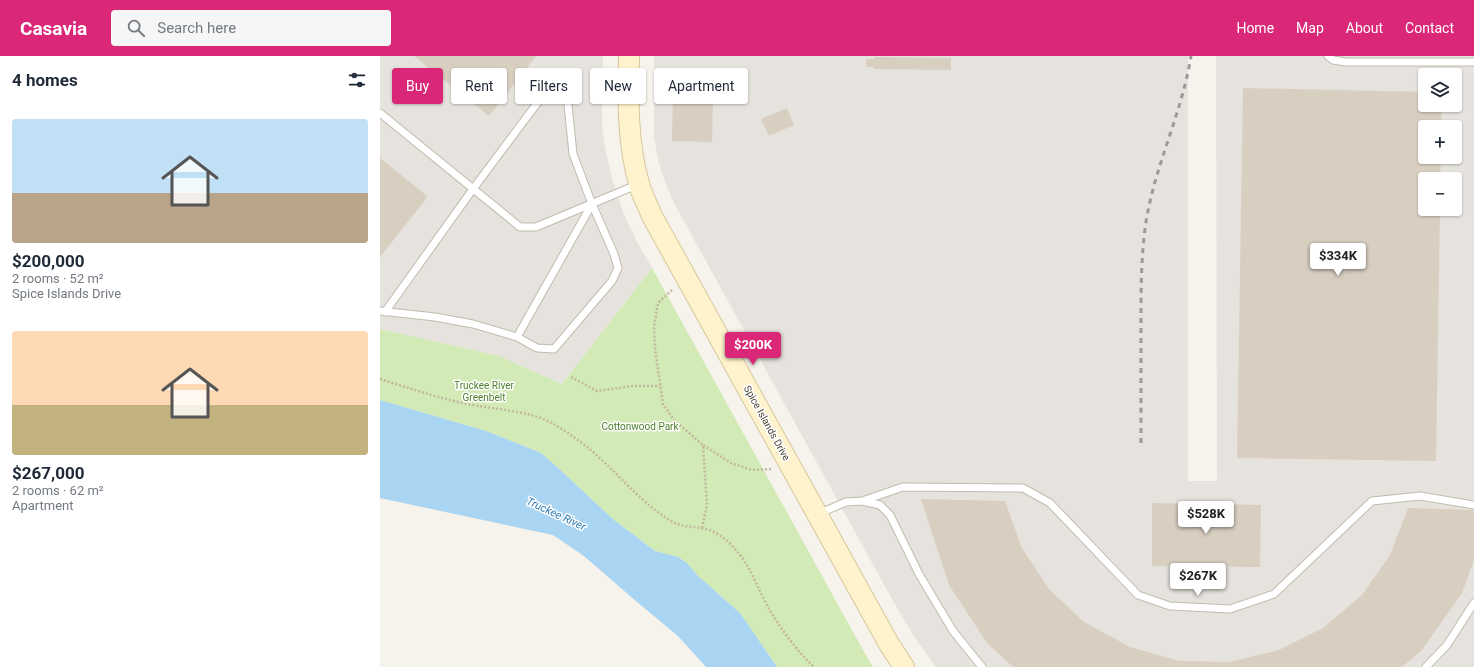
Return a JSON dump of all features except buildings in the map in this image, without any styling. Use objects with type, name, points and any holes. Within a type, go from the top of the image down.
[{"type":"street","name":"Spice Islands Drive","points":[[629,56],[629,129],[632,159],[639,184],[652,216],[889,644],[904,667]]},
{"type":"lane","points":[[1328,56],[1333,60],[1346,62],[1474,62]]},
{"type":"lane","points":[[550,86],[559,87],[567,95],[573,154],[592,204],[614,254],[618,268],[612,281],[554,349],[537,348],[517,337],[466,323],[435,317],[383,312],[550,86]]},
{"type":"lane","points":[[380,113],[520,227],[536,227],[639,184]]},
{"type":"lane","points":[[517,337],[592,204]]},
{"type":"lane","points":[[817,514],[846,502],[862,501],[903,487],[1023,488],[1050,503],[1138,595],[1170,606],[1230,609],[1274,594],[1372,501],[1420,496],[1474,505]]},
{"type":"lane","points":[[862,501],[880,505],[890,515],[919,574],[953,631],[982,667]]},
{"type":"lane","points":[[1426,667],[1447,645],[1474,603]]},
{"type":"path","points":[[685,277],[658,303],[655,315],[655,349],[663,404],[674,420],[704,446],[731,463],[752,470],[792,468]]},
{"type":"path","points":[[570,377],[597,391],[632,386],[660,386]]},
{"type":"path","points":[[380,379],[466,404],[530,415],[551,422],[578,440],[604,462],[636,494],[672,522],[710,530],[722,537],[742,557],[755,579],[768,607],[785,633],[814,667]]},
{"type":"path","points":[[702,528],[707,505],[703,445],[704,446]]},
{"type":"shaded area","points":[[380,56],[603,56],[603,68],[590,68],[590,104],[602,104],[602,125],[605,148],[612,178],[623,212],[637,242],[652,268],[562,384],[499,356],[380,329]]},
{"type":"shaded area","points":[[654,56],[1188,56],[1188,481],[1217,481],[1216,56],[1474,56],[1474,667],[936,667],[915,638],[893,601],[674,203],[658,160],[654,136],[654,104],[748,104],[748,68],[654,68]]},
{"type":"green space","name":"Cottonwood Park","points":[[652,268],[873,667],[777,667],[740,613],[698,576],[687,563],[678,557],[655,551],[614,520],[541,453],[486,431],[380,400],[380,329],[499,356],[562,384]]},
{"type":"water","name":"Truckee River","points":[[380,400],[486,431],[541,453],[614,520],[655,551],[678,557],[687,563],[698,576],[740,613],[777,667],[706,667],[678,636],[584,556],[553,535],[380,498]]},
{"type":"railway","points":[[1141,443],[1141,284],[1144,234],[1150,201],[1187,77],[1191,56]]},
{"type":"park label","name":"Truckee River Greenbelt","points":[[484,390]]}]
